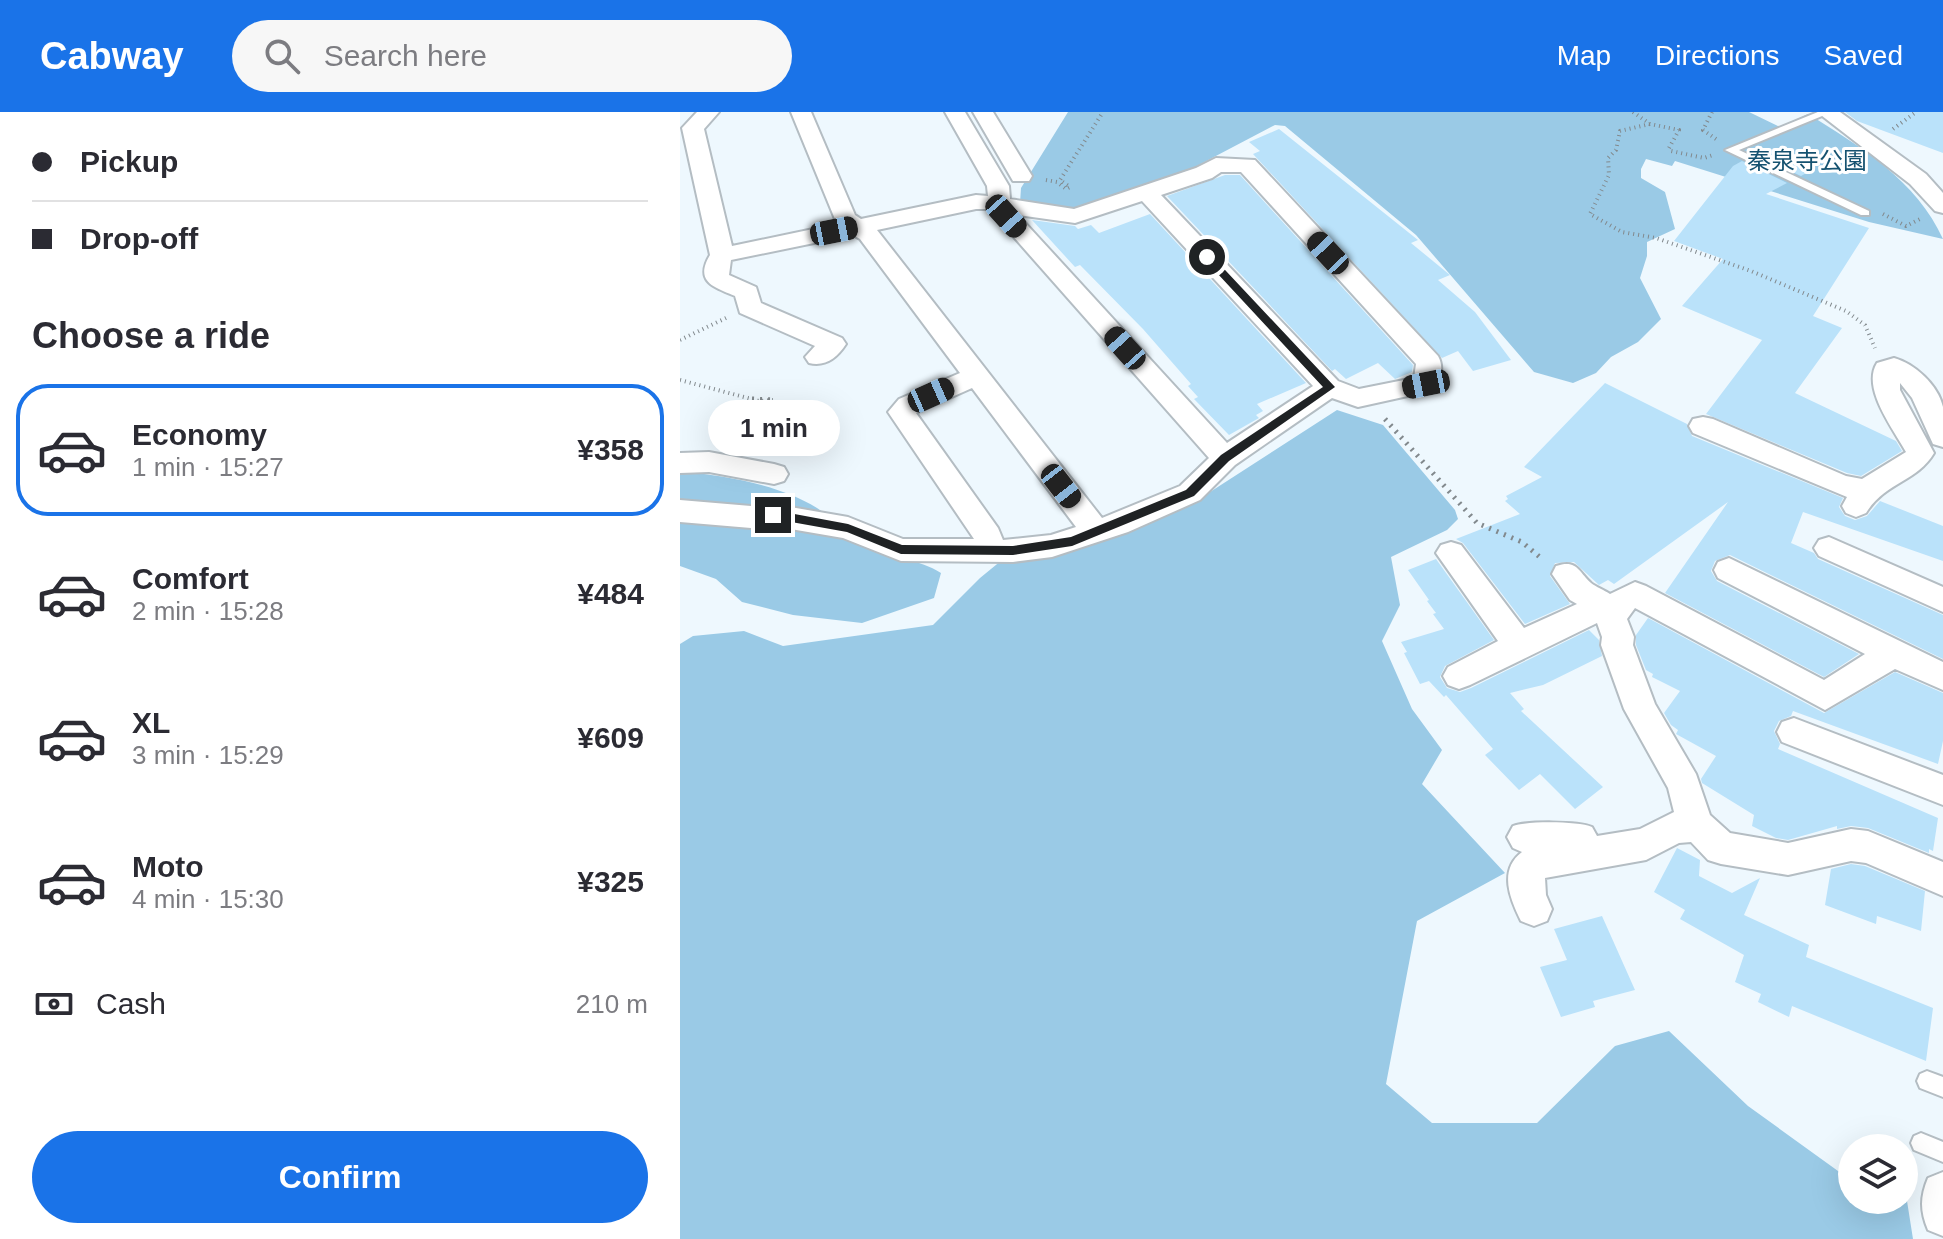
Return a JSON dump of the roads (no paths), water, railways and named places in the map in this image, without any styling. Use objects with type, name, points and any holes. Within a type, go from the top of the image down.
[{"type":"street","points":[[709,112],[693,128],[722,255],[716,265],[717,279],[747,292],[749,307],[833,344],[818,357]]},
{"type":"street","points":[[801,112],[845,219],[868,234],[1095,531]]},
{"type":"street","points":[[955,112],[998,186],[1000,203],[1006,216],[1225,458]]},
{"type":"street","points":[[983,112],[1021,176]]},
{"type":"street","points":[[1827,112],[1918,179],[1936,212]]},
{"type":"street","points":[[722,255],[976,202],[1075,216],[1146,192],[1204,173],[1216,165],[1247,165],[1429,362],[1426,384],[1358,398],[1329,387],[1146,192]]},
{"type":"street","points":[[1703,426],[1841,485],[1861,498],[1920,453],[1887,390],[1885,373],[1894,367],[1909,374],[1925,396],[1943,437]]},
{"type":"street","points":[[976,376],[908,405],[901,412],[988,536],[989,550]]},
{"type":"street","points":[[680,511],[788,517],[848,528],[901,550],[1052,546],[1190,493],[1225,458],[1329,387]]},
{"type":"street","points":[[680,463],[709,462],[774,474]]},
{"type":"street","points":[[1829,548],[1943,600]]},
{"type":"street","points":[[1451,553],[1519,645]]},
{"type":"street","points":[[1729,570],[1943,677]]},
{"type":"street","points":[[1567,574],[1581,592],[1613,610]]},
{"type":"street","points":[[1459,676],[1592,611],[1613,610],[1635,594],[1825,696],[1861,671],[1895,655]]},
{"type":"street","points":[[1613,610],[1611,618],[1618,637],[1617,645],[1640,709],[1684,785],[1690,809],[1686,827]]},
{"type":"street","points":[[1794,732],[1943,790]]},
{"type":"street","points":[[1525,837],[1565,841],[1639,827],[1686,827],[1721,848],[1788,859],[1851,845],[1879,851],[1943,879]]},
{"type":"street","points":[[1534,909],[1528,897],[1526,870],[1535,863],[1646,844],[1686,827]]},
{"type":"street","points":[[1943,1193],[1943,1215]]},
{"type":"lane","points":[[1827,112],[1730,150],[1870,210]]},
{"type":"lane","points":[[1921,1143],[1943,1152]]},
{"type":"park label","name":"秦泉寺公園","points":[[1807,161]]}]
